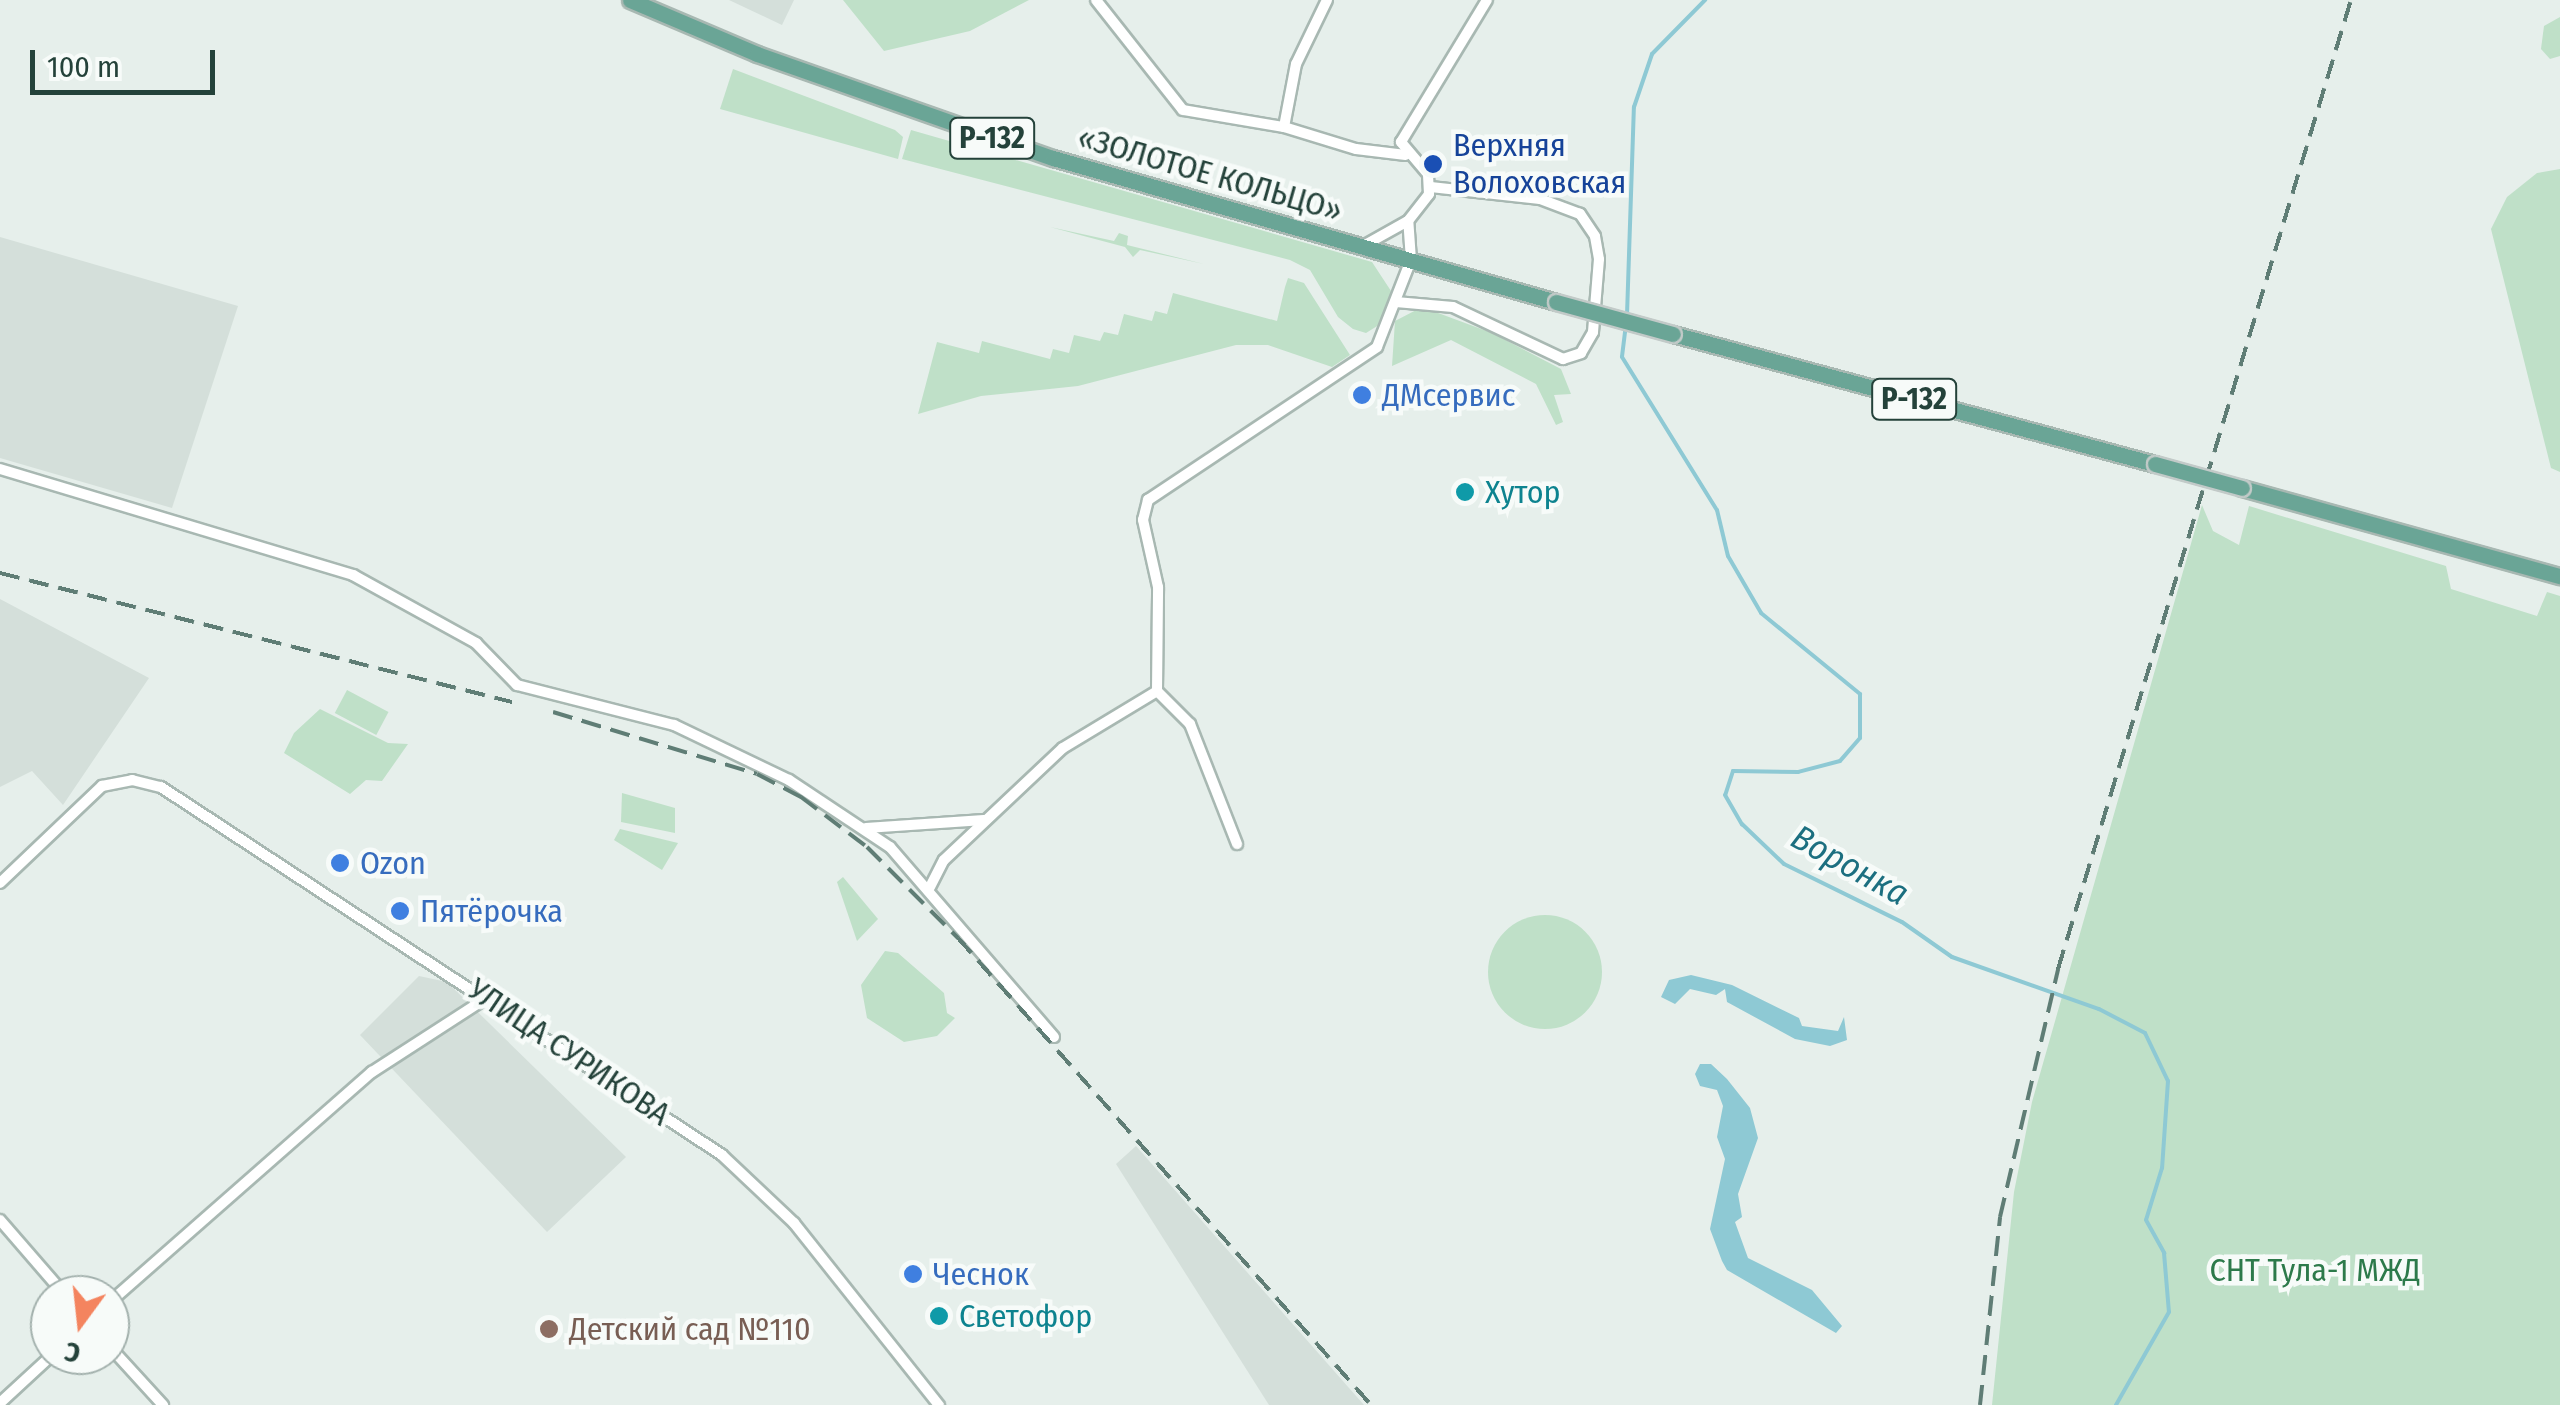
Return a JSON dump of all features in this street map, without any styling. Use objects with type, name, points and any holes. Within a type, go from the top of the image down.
[{"type":"main road","name":"«ЗОЛОТОЕ КОЛЬЦО»","points":[[630,0],[916,113],[1556,302],[2553,574]]},
{"type":"street","points":[[1096,0],[1182,110],[1284,127],[1330,144],[1406,155],[1426,170],[1431,187]]},
{"type":"street","points":[[1284,127],[1296,64],[1327,0]]},
{"type":"street","points":[[1406,155],[1403,136],[1487,0]]},
{"type":"street","points":[[1363,246],[1408,221],[1431,187]]},
{"type":"street","points":[[1396,302],[1466,312],[1562,358],[1581,353],[1593,332],[1599,259],[1595,236],[1580,214],[1540,199],[1431,187]]},
{"type":"street","points":[[1237,844],[1190,724],[1158,691],[1158,587],[1143,520],[1150,496],[1374,349],[1410,260],[1408,221]]},
{"type":"street","points":[[0,468],[352,575],[476,642],[517,686],[686,729],[789,780],[865,828],[930,887],[1054,1037]]},
{"type":"street","points":[[930,887],[944,860],[1062,748],[1158,691]]},
{"type":"street","name":"УЛИЦА СУРИКОВА","points":[[0,883],[102,786],[132,780],[161,787],[488,997],[762,1188],[940,1405]]},
{"type":"street","points":[[865,828],[985,820]]},
{"type":"street","points":[[130,1284],[372,1072],[488,997]]},
{"type":"street","points":[[0,1220],[47,1275]]},
{"type":"street","points":[[130,1368],[163,1405]]},
{"type":"street","points":[[0,1404],[31,1375]]},
{"type":"shaded area","points":[[729,0],[794,0],[782,25]]},
{"type":"shaded area","points":[[0,237],[238,306],[172,508],[0,458]]},
{"type":"shaded area","points":[[0,599],[149,678],[63,805],[32,771],[0,787]]},
{"type":"shaded area","points":[[419,976],[447,982],[626,1157],[547,1232],[360,1035]]},
{"type":"shaded area","points":[[1136,1146],[1364,1405],[1269,1405],[1116,1164]]},
{"type":"green space","points":[[843,0],[1029,0],[970,31],[884,51]]},
{"type":"green space","points":[[2560,17],[2560,56],[2550,59],[2541,49],[2544,26]]},
{"type":"green space","points":[[733,69],[895,130],[903,137],[898,159],[720,109]]},
{"type":"green space","points":[[911,130],[1372,262],[1391,291],[1382,323],[1366,333],[1353,329],[1338,317],[1310,270],[1290,260],[902,159]]},
{"type":"green space","points":[[2560,169],[2560,472],[2551,468],[2491,229],[2507,197],[2537,173]]},
{"type":"green space","points":[[1050,227],[1114,241],[1119,233],[1128,236],[1127,245],[1204,264],[1140,250],[1133,257],[1125,247]]},
{"type":"green space","points":[[1288,278],[1304,283],[1350,355],[1332,367],[1268,345],[1236,345],[1078,386],[981,396],[918,414],[937,342],[979,353],[982,341],[1050,359],[1053,349],[1069,353],[1074,335],[1100,341],[1104,332],[1118,335],[1124,314],[1152,321],[1155,311],[1167,314],[1173,293],[1277,321]]},
{"type":"green space","points":[[1422,307],[1492,333],[1561,369],[1571,394],[1554,395],[1563,422],[1556,425],[1536,384],[1451,340],[1392,366],[1395,321]]},
{"type":"green space","name":"СНТ Тула-1 МЖД","points":[[2202,505],[2213,531],[2239,545],[2249,506],[2446,566],[2451,589],[2537,616],[2547,592],[2560,596],[2560,1405],[1992,1405],[2014,1192],[2032,1102]]},
{"type":"green space","points":[[347,690],[388,712],[376,735],[335,713]]},
{"type":"green space","points":[[320,709],[388,743],[408,744],[382,781],[366,780],[350,794],[284,753],[294,733]]},
{"type":"green space","points":[[622,793],[675,808],[675,833],[621,822]]},
{"type":"green space","points":[[620,829],[678,843],[662,870],[614,840]]},
{"type":"green space","points":[[843,877],[878,919],[857,941],[837,882]]},
{"type":"green space","points":[[1545,915],[1567,920],[1585,932],[1597,950],[1602,972],[1597,994],[1585,1012],[1567,1024],[1545,1029],[1523,1024],[1505,1012],[1493,994],[1488,972],[1493,950],[1505,932],[1523,920]]},
{"type":"green space","points":[[885,951],[898,953],[944,993],[947,1013],[955,1018],[937,1036],[904,1042],[867,1018],[861,985]]},
{"type":"water","points":[[1691,975],[1732,985],[1799,1018],[1802,1026],[1838,1031],[1844,1017],[1847,1040],[1830,1046],[1795,1039],[1727,1002],[1725,989],[1716,995],[1690,989],[1675,1004],[1661,997],[1669,980]]},
{"type":"water","points":[[1700,1064],[1711,1064],[1750,1108],[1758,1138],[1738,1194],[1742,1217],[1735,1222],[1748,1258],[1812,1290],[1842,1326],[1836,1333],[1727,1270],[1722,1261],[1710,1229],[1725,1159],[1717,1137],[1723,1106],[1717,1090],[1700,1086],[1695,1074]]},
{"type":"waterway","name":"Воронка","points":[[1627,315],[1634,107],[1652,54],[1705,0]]},
{"type":"waterway","name":"Воронка","points":[[1626,324],[1622,357],[1717,510],[1728,556],[1761,613],[1860,694],[1860,738],[1840,761],[1798,772],[1733,771],[1725,795],[1742,824],[1784,864],[1902,922],[1952,957],[2099,1009],[2145,1033],[2168,1081],[2162,1168],[2146,1220],[2164,1253],[2169,1312],[2116,1405]]},
{"type":"railway","points":[[1980,1405],[2000,1217],[2058,969],[2351,0]]},
{"type":"railway","points":[[0,573],[512,702]]},
{"type":"railway","points":[[553,712],[757,774],[801,797],[867,847],[958,938],[1371,1405]]},
{"type":"place","name":"Верхняя Волоховская","points":[[1433,164]]},
{"type":"place","name":"ДМсервис","points":[[1362,395]]},
{"type":"place","name":"Хутор","points":[[1465,492]]},
{"type":"place","name":"Ozon","points":[[340,863]]},
{"type":"place","name":"Пятёрочка","points":[[400,911]]},
{"type":"place","name":"Чеснок","points":[[913,1274]]},
{"type":"place","name":"Светофор","points":[[939,1316]]},
{"type":"place","name":"Детский сад №110","points":[[549,1329]]}]
